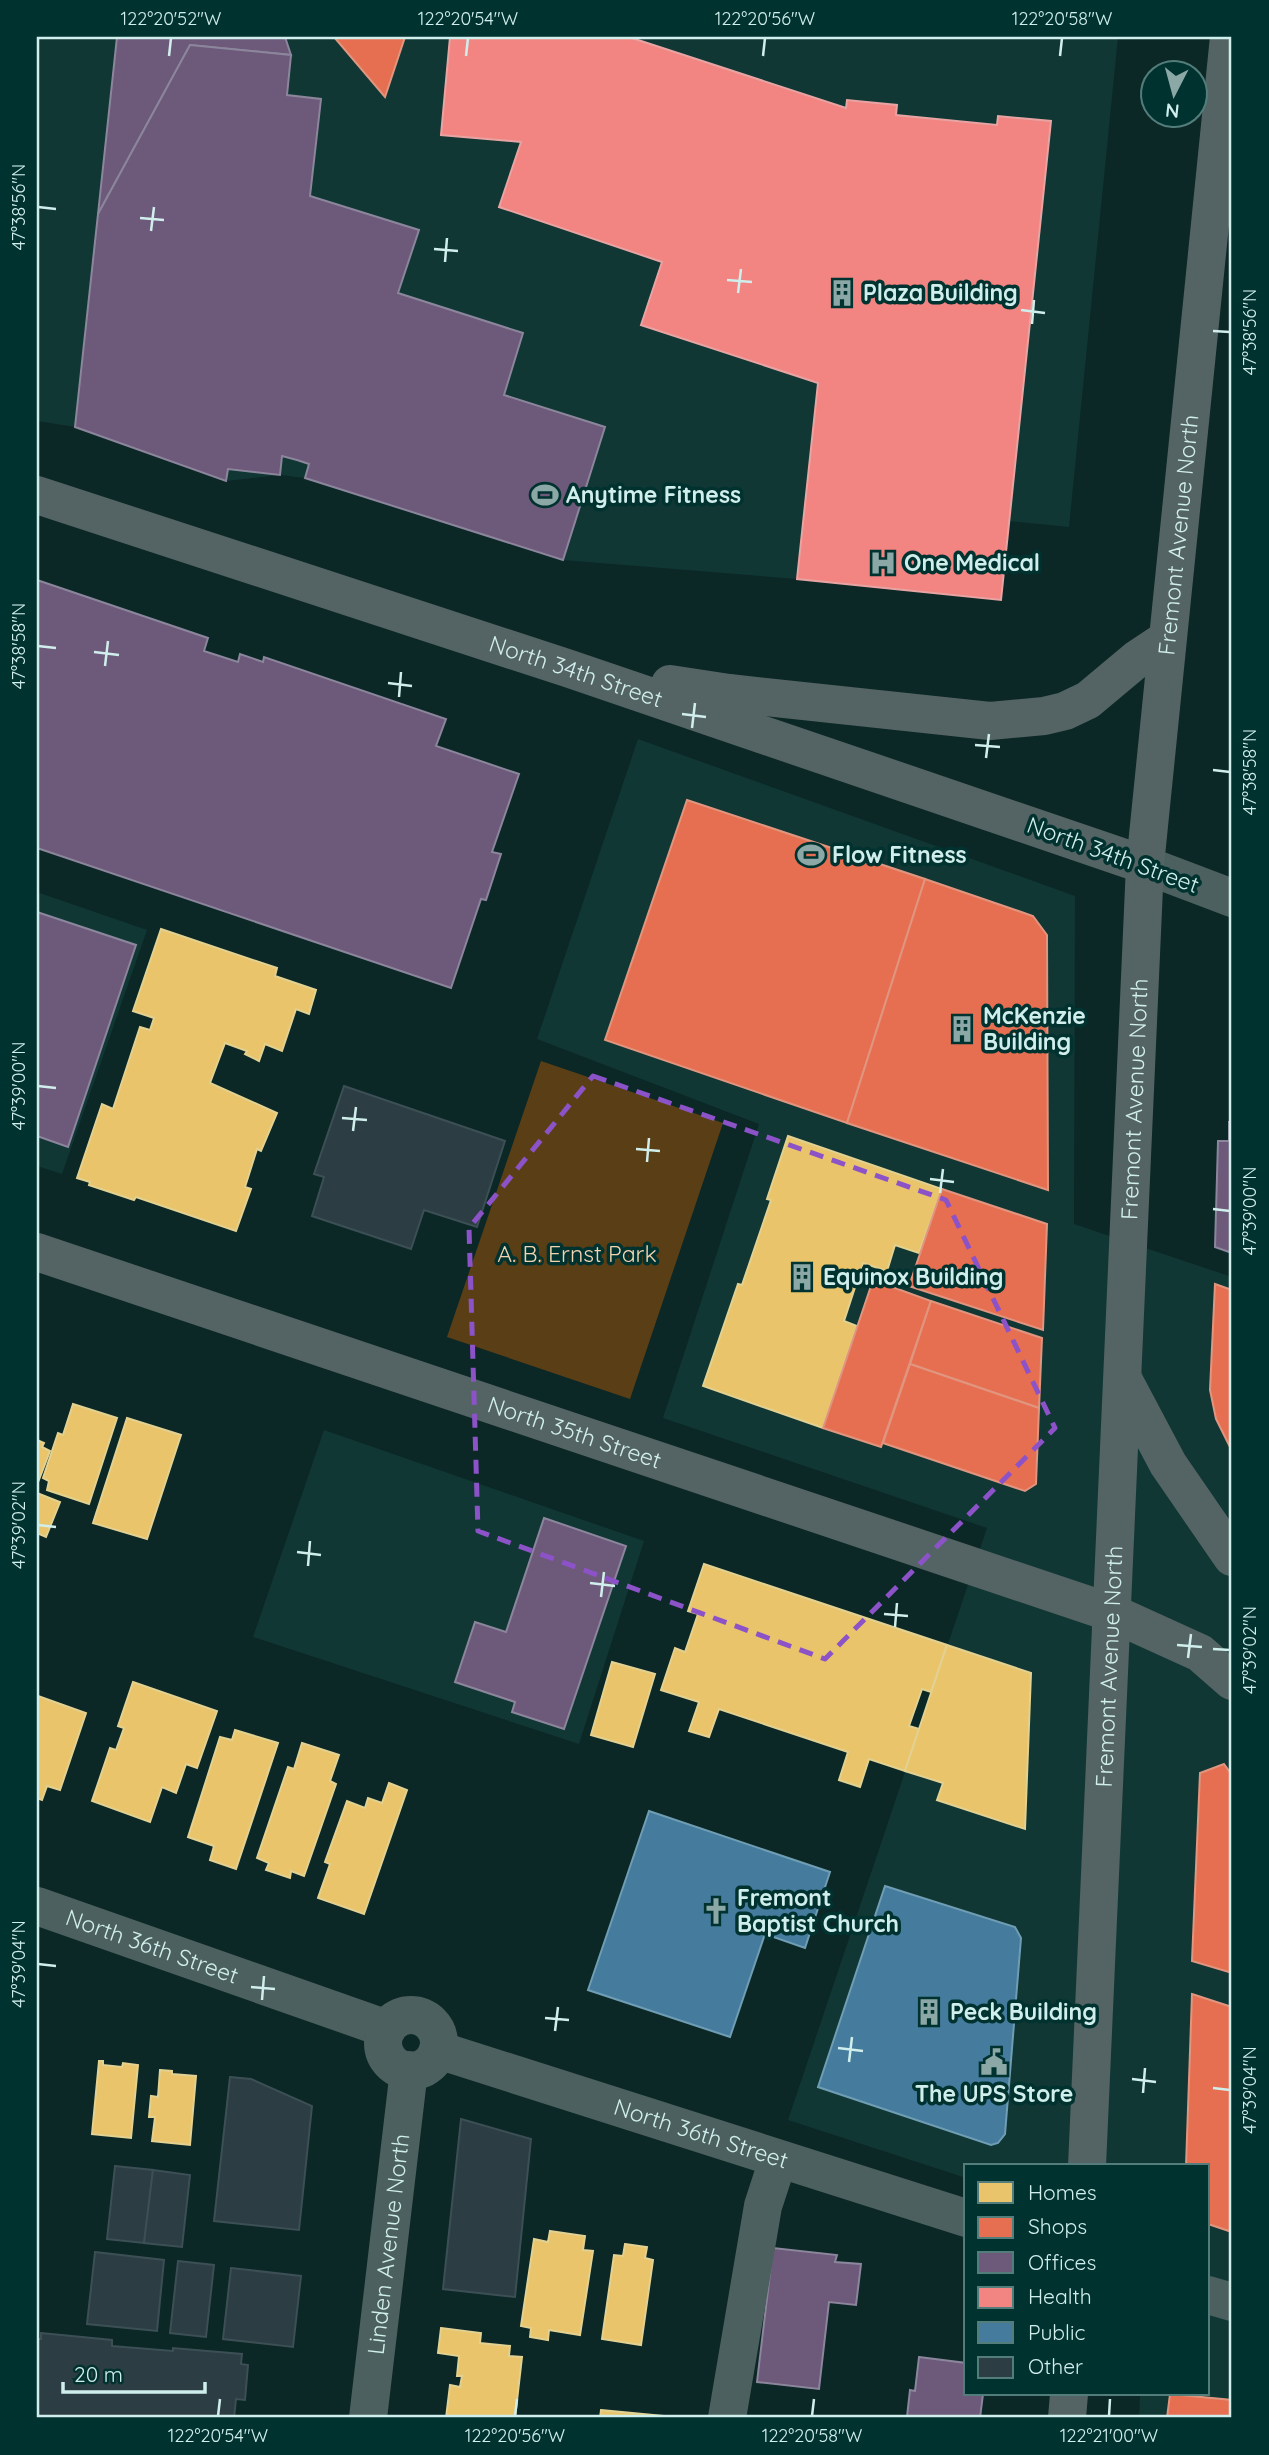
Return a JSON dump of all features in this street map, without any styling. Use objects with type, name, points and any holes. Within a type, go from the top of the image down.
[{"type":"main road","name":"Fremont Avenue North","points":[[1087,2164],[1145,865],[1230,37]]},
{"type":"main road","name":"North 34th Street","points":[[37,495],[567,668],[1145,865]]},
{"type":"main road","points":[[567,668],[729,693],[990,721],[1044,716],[1065,710],[1088,699],[1123,670],[1166,657]]},
{"type":"main road","name":"North 35th Street","points":[[37,1252],[1112,1613],[1200,1653],[1232,1681]]},
{"type":"main road","points":[[1123,1379],[1168,1464],[1232,1557]]},
{"type":"main road","points":[[1067,2418],[1069,2396]]},
{"type":"street","name":"North 34th Street","points":[[1145,865],[1232,898]]},
{"type":"street","name":"North 36th Street","points":[[37,1906],[387,2029],[383,2043],[384,2052],[396,2067],[423,2060],[778,2160],[964,2217]]},
{"type":"street","name":"Linden Avenue North","points":[[368,2418],[423,2060]]},
{"type":"street","points":[[727,2418],[763,2206],[778,2160]]},
{"type":"street","points":[[1210,2296],[1232,2302]]},
{"type":"highlighted area","points":[[593,1076],[946,1200],[1055,1428],[825,1659],[478,1531],[469,1228]]},
{"type":"shaded area","points":[[37,37],[1118,37],[1069,527],[1009,521],[1001,600],[797,579],[563,560],[305,478],[280,475],[226,481],[75,427],[37,421]]},
{"type":"shaded area","points":[[638,739],[1075,896],[1074,1224],[1232,1277],[1232,2418],[1139,2418],[1140,2396],[1210,2396],[1210,2164],[964,2164],[964,2177],[788,2120],[987,1528],[663,1418],[759,1124],[537,1039]]},
{"type":"shaded area","points":[[37,892],[147,930],[62,1174],[37,1166]]},
{"type":"shaded area","points":[[324,1430],[644,1541],[579,1744],[253,1637]]},
{"type":"green space","name":"A. B. Ernst Park","points":[[541,1061],[723,1123],[630,1399],[447,1337]]},
{"type":"building: Homes","points":[[161,929],[277,968],[275,976],[316,990],[309,1014],[296,1009],[282,1051],[265,1044],[259,1061],[245,1054],[247,1051],[225,1043],[210,1083],[277,1113],[261,1151],[257,1149],[245,1187],[251,1189],[236,1231],[136,1197],[134,1200],[89,1185],[90,1182],[77,1178],[102,1104],[113,1109],[140,1027],[150,1030],[154,1018],[133,1011]]},
{"type":"building: Homes","name":"Equinox Building","points":[[788,1136],[942,1189],[919,1253],[895,1245],[887,1271],[863,1263],[844,1321],[857,1326],[823,1428],[703,1386],[738,1284],[742,1285],[771,1200],[767,1199]]},
{"type":"building: Homes","points":[[73,1404],[117,1418],[89,1504],[47,1490],[49,1481],[43,1478],[58,1433],[63,1435]]},
{"type":"building: Homes","points":[[127,1418],[181,1435],[147,1539],[93,1523]]},
{"type":"building: Homes","points":[[37,1440],[44,1443],[42,1447],[50,1451],[37,1485]]},
{"type":"building: Homes","points":[[37,1493],[60,1502],[46,1537],[37,1533]]},
{"type":"building: Homes","points":[[704,1564],[947,1645],[931,1692],[922,1689],[909,1726],[919,1729],[905,1771],[869,1759],[860,1787],[839,1780],[848,1752],[719,1709],[709,1737],[689,1731],[699,1702],[661,1690],[675,1648],[685,1652],[698,1614],[688,1611]]},
{"type":"building: Homes","points":[[947,1645],[1031,1673],[1025,1829],[937,1800],[943,1783],[905,1771]]},
{"type":"building: Homes","points":[[612,1662],[655,1674],[633,1747],[591,1735]]},
{"type":"building: Homes","points":[[133,1682],[217,1711],[197,1768],[186,1764],[176,1793],[162,1787],[150,1822],[92,1801],[110,1748],[116,1750],[124,1728],[118,1726]]},
{"type":"building: Homes","points":[[38,1696],[86,1713],[60,1790],[47,1786],[42,1800],[37,1798]]},
{"type":"building: Homes","points":[[235,1730],[278,1743],[236,1869],[210,1860],[214,1846],[188,1837],[220,1737],[232,1740]]},
{"type":"building: Homes","points":[[302,1743],[339,1755],[330,1781],[336,1784],[304,1876],[291,1871],[290,1878],[266,1870],[269,1863],[257,1858],[288,1767],[294,1769]]},
{"type":"building: Homes","points":[[389,1783],[407,1790],[364,1914],[318,1898],[330,1864],[325,1862],[347,1801],[365,1808],[368,1798],[382,1803]]},
{"type":"building: Homes","points":[[99,2061],[103,2061],[103,2065],[122,2067],[123,2063],[138,2065],[131,2138],[92,2134]]},
{"type":"building: Homes","points":[[160,2070],[196,2076],[190,2145],[152,2141],[155,2117],[149,2117],[151,2096],[158,2097]]},
{"type":"building: Homes","points":[[550,2231],[585,2236],[583,2250],[593,2251],[580,2335],[549,2330],[548,2340],[530,2337],[531,2328],[521,2326],[534,2239],[548,2242]]},
{"type":"building: Homes","points":[[625,2244],[647,2247],[645,2258],[653,2260],[641,2345],[602,2339],[614,2255],[623,2256]]},
{"type":"building: Homes","points":[[441,2328],[481,2333],[480,2343],[510,2346],[509,2356],[522,2357],[515,2418],[446,2418],[450,2385],[460,2387],[462,2376],[457,2376],[459,2356],[438,2353]]},
{"type":"building: Homes","points":[[601,2410],[663,2416],[663,2418],[600,2418]]},
{"type":"building: Shops","points":[[334,37],[405,37],[385,97]]},
{"type":"building: Shops","points":[[687,800],[925,879],[847,1123],[605,1040]]},
{"type":"building: Shops","name":"McKenzie Building","points":[[925,879],[1033,916],[1047,935],[1048,1190],[847,1123]]},
{"type":"building: Shops","points":[[942,1189],[1047,1224],[1043,1330],[909,1286]]},
{"type":"building: Shops","points":[[873,1280],[931,1301],[881,1447],[823,1428]]},
{"type":"building: Shops","points":[[1215,1284],[1232,1290],[1232,1451],[1216,1419],[1210,1390]]},
{"type":"building: Shops","points":[[931,1301],[1042,1338],[1039,1408],[910,1364]]},
{"type":"building: Shops","points":[[910,1364],[1039,1408],[1036,1484],[1025,1491],[883,1443]]},
{"type":"building: Shops","points":[[1224,1764],[1232,1775],[1232,1973],[1192,1961],[1200,1773]]},
{"type":"building: Shops","points":[[1192,1994],[1232,2007],[1232,2232],[1210,2225],[1210,2164],[1186,2164]]},
{"type":"building: Shops","points":[[1170,2396],[1232,2400],[1232,2418],[1167,2418]]},
{"type":"building: Offices","points":[[117,37],[285,37],[291,55],[190,45],[98,214]]},
{"type":"building: Offices","points":[[190,45],[291,55],[287,95],[321,99],[310,196],[419,230],[398,293],[523,333],[504,395],[605,427],[563,560],[305,478],[309,464],[297,460],[282,456],[280,475],[228,469],[226,481],[75,427],[98,214]]},
{"type":"building: Offices","points":[[37,580],[208,638],[204,651],[238,662],[240,654],[263,662],[264,657],[446,719],[436,746],[519,774],[492,852],[501,854],[486,900],[481,899],[451,988],[37,848]]},
{"type":"building: Offices","points":[[37,912],[136,945],[68,1147],[37,1136]]},
{"type":"building: Offices","points":[[1229,1122],[1232,1122],[1232,1253],[1215,1247],[1218,1141],[1229,1141]]},
{"type":"building: Offices","points":[[544,1518],[626,1546],[564,1729],[512,1712],[515,1702],[455,1682],[475,1622],[506,1632]]},
{"type":"building: Offices","points":[[773,2248],[837,2255],[835,2262],[861,2264],[856,2305],[829,2302],[819,2389],[757,2382]]},
{"type":"building: Offices","points":[[919,2357],[964,2363],[964,2396],[983,2396],[980,2418],[907,2417],[910,2390],[915,2391]]},
{"type":"building: Health","name":"Plaza Building","points":[[450,37],[629,37],[846,108],[847,100],[897,105],[896,115],[997,125],[998,116],[1051,121],[1001,600],[797,579],[818,383],[641,325],[662,262],[499,207],[521,142],[441,135]]},
{"type":"building: Public","name":"Fremont Baptist Church","points":[[649,1811],[830,1872],[805,1948],[765,1934],[730,2037],[588,1990]]},
{"type":"building: Public","name":"Peck Building","points":[[885,1886],[1015,1927],[1021,1938],[1005,2134],[998,2143],[991,2145],[818,2087]]},
{"type":"building: Other","points":[[344,1086],[505,1141],[477,1227],[424,1210],[411,1249],[312,1216],[324,1177],[314,1174]]},
{"type":"building: Other","points":[[230,2077],[251,2079],[312,2106],[299,2230],[214,2221]]},
{"type":"building: Other","points":[[461,2119],[531,2139],[515,2297],[443,2289]]},
{"type":"building: Other","points":[[115,2166],[153,2170],[144,2243],[107,2239]]},
{"type":"building: Other","points":[[153,2170],[190,2175],[182,2247],[144,2243]]},
{"type":"building: Other","points":[[95,2252],[164,2260],[157,2331],[87,2324]]},
{"type":"building: Other","points":[[178,2261],[214,2265],[206,2337],[170,2333]]},
{"type":"building: Other","points":[[231,2268],[301,2276],[293,2347],[223,2339]]},
{"type":"building: Other","points":[[41,2333],[112,2340],[112,2346],[242,2354],[241,2364],[248,2365],[245,2400],[236,2399],[234,2418],[37,2418],[37,2339],[41,2339]]},
{"type":"place","name":"Plaza Building","points":[[842,293]]},
{"type":"place","name":"Anytime Fitness","points":[[545,495]]},
{"type":"place","name":"One Medical","points":[[883,563]]},
{"type":"place","name":"Flow Fitness","points":[[811,855]]},
{"type":"place","name":"McKenzie Building","points":[[962,1029]]},
{"type":"place","name":"Equinox Building","points":[[802,1277]]},
{"type":"place","name":"Fremont Baptist Church","points":[[716,1911]]},
{"type":"place","name":"Peck Building","points":[[929,2012]]},
{"type":"place","name":"The UPS Store","points":[[994,2062]]}]
